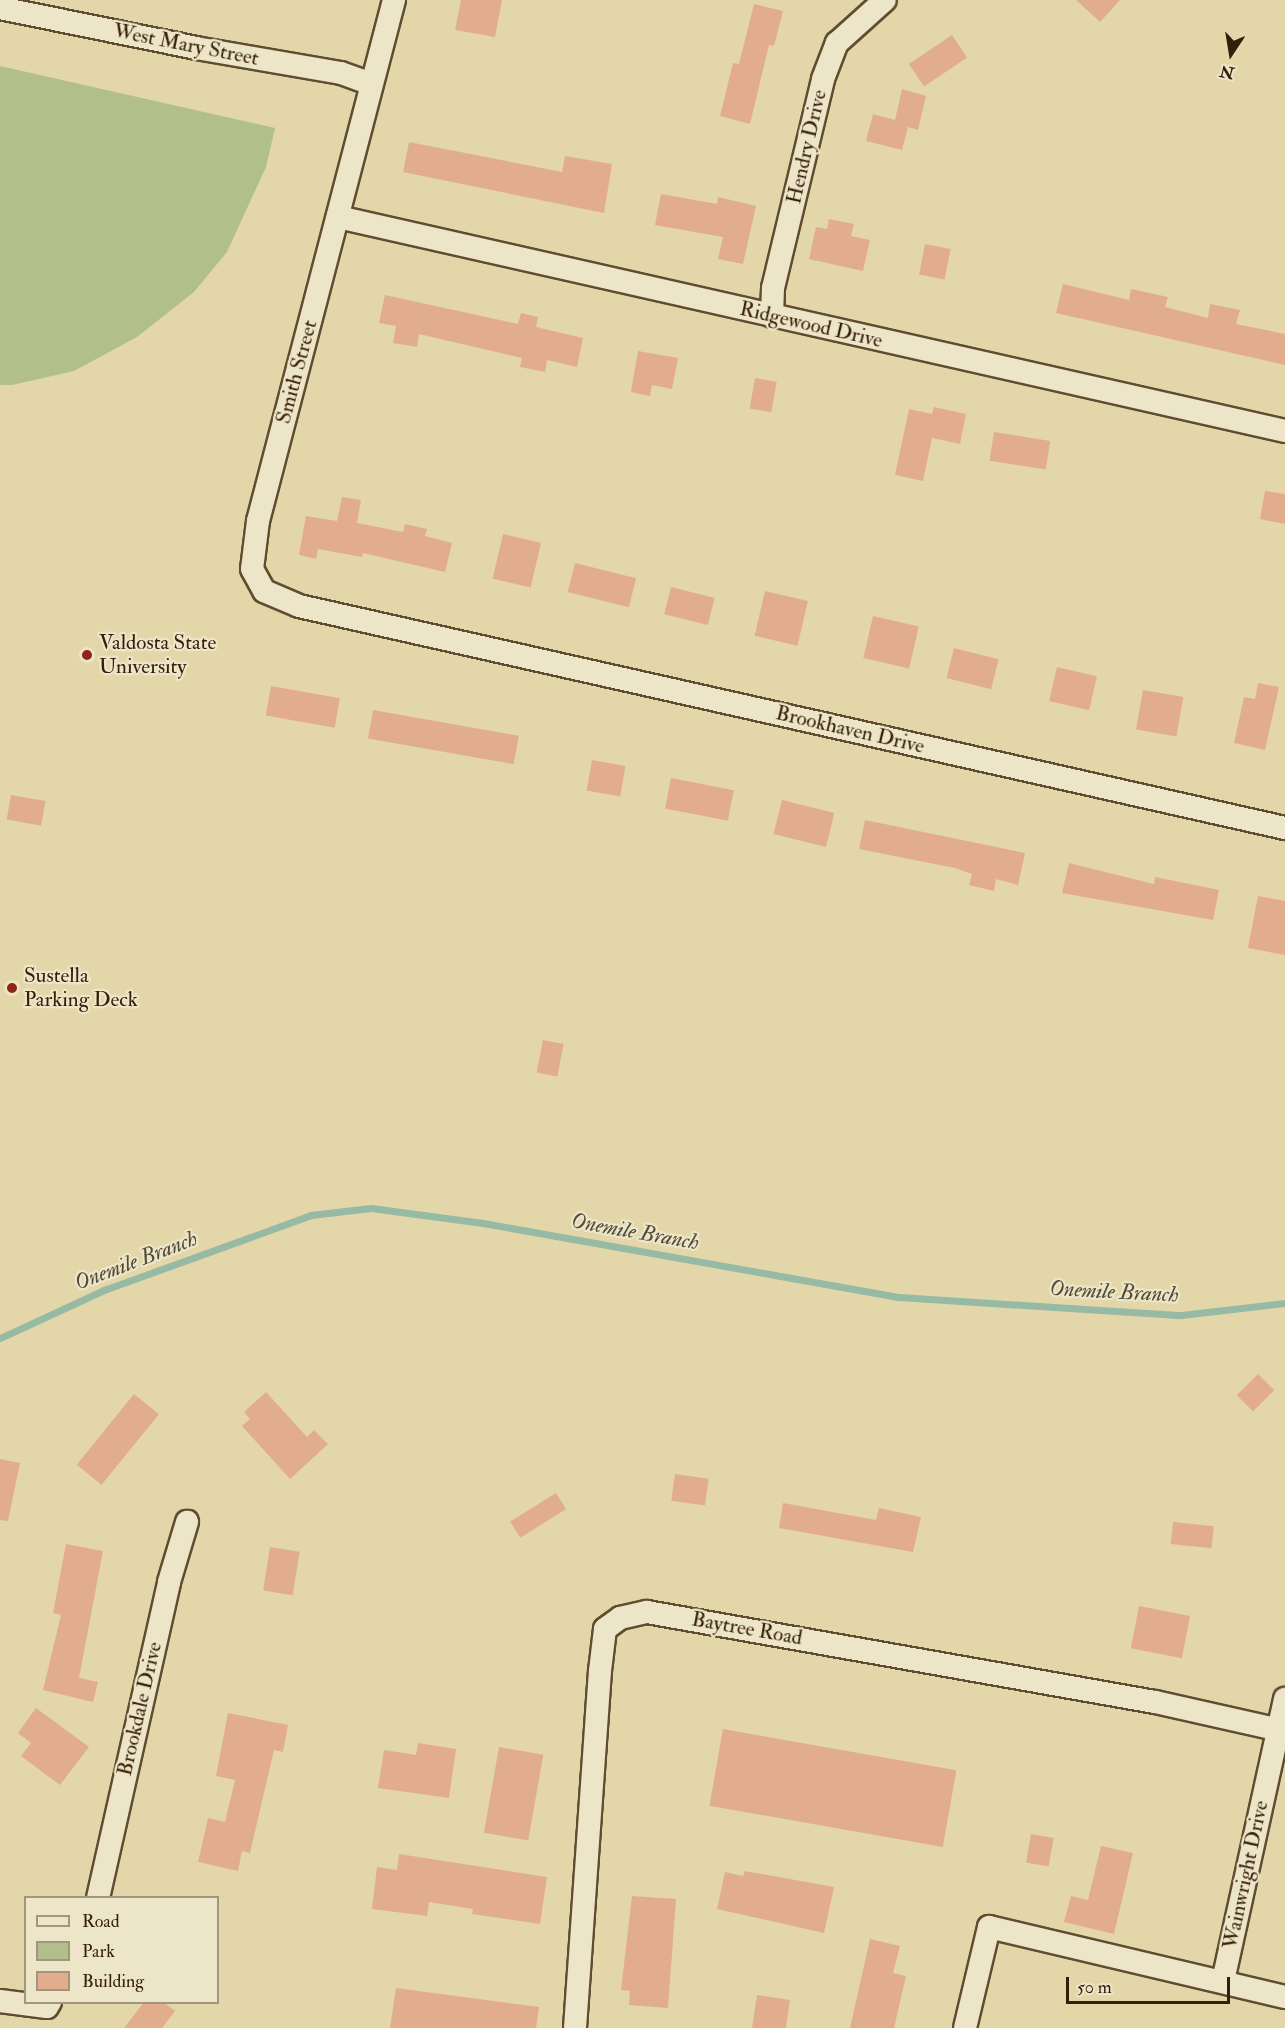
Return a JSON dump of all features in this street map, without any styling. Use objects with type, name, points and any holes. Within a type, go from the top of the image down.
[{"type":"street","name":"Smith Street","points":[[394,0],[258,521],[252,569],[264,591],[284,601],[415,632]]},
{"type":"street","name":"Hendry Drive","points":[[772,316],[773,288],[823,79],[837,43],[885,0]]},
{"type":"street","name":"West Mary Street","points":[[0,8],[196,48],[341,72],[371,84]]},
{"type":"street","name":"Ridgewood Drive","points":[[338,217],[1285,431]]},
{"type":"street","name":"Brookhaven Drive","points":[[415,632],[1285,828]]},
{"type":"street","name":"Brookdale Drive","points":[[98,1896],[169,1582],[187,1522]]},
{"type":"street","name":"Baytree Road","points":[[580,2027],[600,1671],[605,1629],[620,1618],[647,1611],[1155,1702],[1281,1730]]},
{"type":"street","name":"Wainwright Drive","points":[[1223,1981],[1281,1730],[1285,1699]]},
{"type":"street","points":[[965,2028],[989,1927],[1285,1997]]},
{"type":"street","points":[[0,2001],[47,2007],[49,2004]]},
{"type":"green space","points":[[0,66],[275,128],[266,167],[227,252],[194,292],[137,337],[74,371],[12,385],[0,385]]},
{"type":"building","points":[[461,0],[502,0],[495,37],[455,30]]},
{"type":"building","points":[[1076,0],[1120,0],[1100,22]]},
{"type":"building","points":[[754,4],[783,11],[774,46],[769,45],[750,124],[720,116],[733,63],[739,64]]},
{"type":"building","points":[[952,35],[967,57],[924,86],[909,64]]},
{"type":"building","points":[[902,89],[926,96],[918,130],[908,127],[902,150],[866,141],[873,114],[895,120]]},
{"type":"building","points":[[409,142],[562,172],[565,156],[612,164],[604,213],[403,172]]},
{"type":"building","points":[[661,194],[717,204],[718,197],[756,206],[743,264],[718,259],[723,237],[655,225]]},
{"type":"building","points":[[829,219],[854,224],[851,236],[870,240],[863,271],[809,259],[816,227],[827,229]]},
{"type":"building","points":[[925,244],[951,249],[945,279],[919,274]]},
{"type":"building","points":[[1063,284],[1129,300],[1131,289],[1168,297],[1165,307],[1208,318],[1210,304],[1240,310],[1236,324],[1285,334],[1285,365],[1056,313]]},
{"type":"building","points":[[385,295],[518,324],[521,313],[538,317],[536,327],[583,338],[577,367],[547,360],[545,372],[520,367],[522,358],[419,334],[417,347],[393,343],[396,326],[379,323]]},
{"type":"building","points":[[638,351],[678,358],[672,389],[652,385],[650,396],[631,392]]},
{"type":"building","points":[[755,378],[777,382],[771,412],[750,409]]},
{"type":"building","points":[[934,407],[966,414],[960,444],[932,438],[923,481],[895,475],[909,409],[932,414]]},
{"type":"building","points":[[994,432],[1050,441],[1046,470],[989,461]]},
{"type":"building","points":[[1265,491],[1285,494],[1285,524],[1260,519]]},
{"type":"building","points":[[342,497],[361,500],[357,523],[403,532],[405,524],[427,529],[425,536],[452,543],[445,572],[363,553],[362,557],[318,549],[316,559],[299,555],[306,516],[337,521]]},
{"type":"building","points":[[503,534],[541,543],[531,588],[493,579]]},
{"type":"building","points":[[575,563],[636,578],[629,607],[568,592]]},
{"type":"building","points":[[671,587],[715,598],[708,625],[664,614]]},
{"type":"building","points":[[765,591],[808,601],[798,646],[755,636]]},
{"type":"building","points":[[873,616],[919,627],[909,668],[863,658]]},
{"type":"building","points":[[954,648],[999,659],[991,689],[947,678]]},
{"type":"building","points":[[1057,667],[1097,676],[1089,710],[1049,701]]},
{"type":"building","points":[[1258,683],[1279,687],[1265,750],[1234,743],[1244,697],[1255,699]]},
{"type":"building","points":[[271,686],[340,698],[335,728],[266,716]]},
{"type":"building","points":[[1143,690],[1183,697],[1176,737],[1136,729]]},
{"type":"building","points":[[373,710],[519,736],[514,764],[368,739]]},
{"type":"building","points":[[592,760],[625,766],[620,796],[587,791]]},
{"type":"building","points":[[671,778],[734,790],[728,821],[665,808]]},
{"type":"building","points":[[11,795],[45,801],[41,826],[7,820]]},
{"type":"building","points":[[782,800],[834,813],[826,847],[774,834]]},
{"type":"building","points":[[865,820],[1025,853],[1018,885],[996,879],[994,891],[969,885],[972,874],[955,868],[859,849]]},
{"type":"building","points":[[1069,863],[1154,884],[1155,877],[1219,890],[1213,920],[1062,893]]},
{"type":"building","points":[[1258,896],[1285,901],[1285,955],[1248,948]]},
{"type":"building","points":[[543,1040],[564,1044],[557,1076],[537,1072]]},
{"type":"building","points":[[1258,1374],[1274,1390],[1253,1411],[1237,1395]]},
{"type":"building","points":[[266,1392],[307,1437],[314,1430],[328,1444],[290,1479],[242,1426],[250,1419],[244,1412]]},
{"type":"building","points":[[134,1394],[159,1414],[102,1485],[77,1465]]},
{"type":"building","points":[[0,1459],[20,1463],[8,1521],[0,1520]]},
{"type":"building","points":[[675,1474],[709,1479],[705,1505],[671,1501]]},
{"type":"building","points":[[556,1493],[566,1509],[520,1538],[510,1522]]},
{"type":"building","points":[[783,1503],[876,1520],[879,1508],[921,1517],[913,1552],[779,1528]]},
{"type":"building","points":[[1173,1522],[1214,1526],[1211,1548],[1171,1544]]},
{"type":"building","points":[[66,1544],[103,1551],[79,1678],[98,1682],[93,1702],[43,1690],[61,1615],[53,1613]]},
{"type":"building","points":[[270,1547],[300,1552],[293,1595],[263,1590]]},
{"type":"building","points":[[1139,1606],[1190,1616],[1182,1658],[1131,1648]]},
{"type":"building","points":[[36,1708],[89,1747],[60,1785],[21,1756],[31,1743],[18,1733]]},
{"type":"building","points":[[228,1713],[288,1725],[283,1752],[274,1750],[250,1853],[242,1851],[238,1871],[198,1862],[208,1818],[225,1822],[235,1780],[216,1776]]},
{"type":"building","points":[[723,1729],[956,1770],[943,1847],[709,1806]]},
{"type":"building","points":[[418,1743],[456,1749],[449,1798],[378,1788],[384,1750],[416,1755]]},
{"type":"building","points":[[499,1747],[543,1755],[528,1840],[484,1833]]},
{"type":"building","points":[[1031,1834],[1054,1838],[1049,1867],[1026,1863]]},
{"type":"building","points":[[1101,1846],[1133,1853],[1114,1934],[1064,1922],[1071,1896],[1088,1900]]},
{"type":"building","points":[[399,1854],[547,1877],[540,1924],[472,1914],[473,1909],[429,1902],[427,1916],[372,1909],[377,1867],[397,1870]]},
{"type":"building","points":[[745,1871],[834,1887],[824,1933],[717,1909],[725,1872],[743,1876]]},
{"type":"building","points":[[632,1896],[676,1899],[668,2008],[629,2005],[630,1991],[621,1990]]},
{"type":"building","points":[[870,1939],[900,1946],[893,1973],[906,1976],[894,2028],[850,2028]]},
{"type":"building","points":[[396,1988],[539,2007],[536,2028],[390,2028]]},
{"type":"building","points":[[757,1995],[790,2000],[786,2028],[752,2028]]},
{"type":"building","points":[[142,2004],[166,2004],[175,2011],[162,2028],[124,2028]]},
{"type":"waterway","name":"Onemile Branch","points":[[0,1338],[104,1290],[311,1215],[371,1208],[483,1223],[899,1297],[1181,1315],[1285,1303]]},
{"type":"place","name":"Valdosta State University","points":[[87,655]]},
{"type":"place","name":"Sustella Parking Deck","points":[[12,988]]}]
